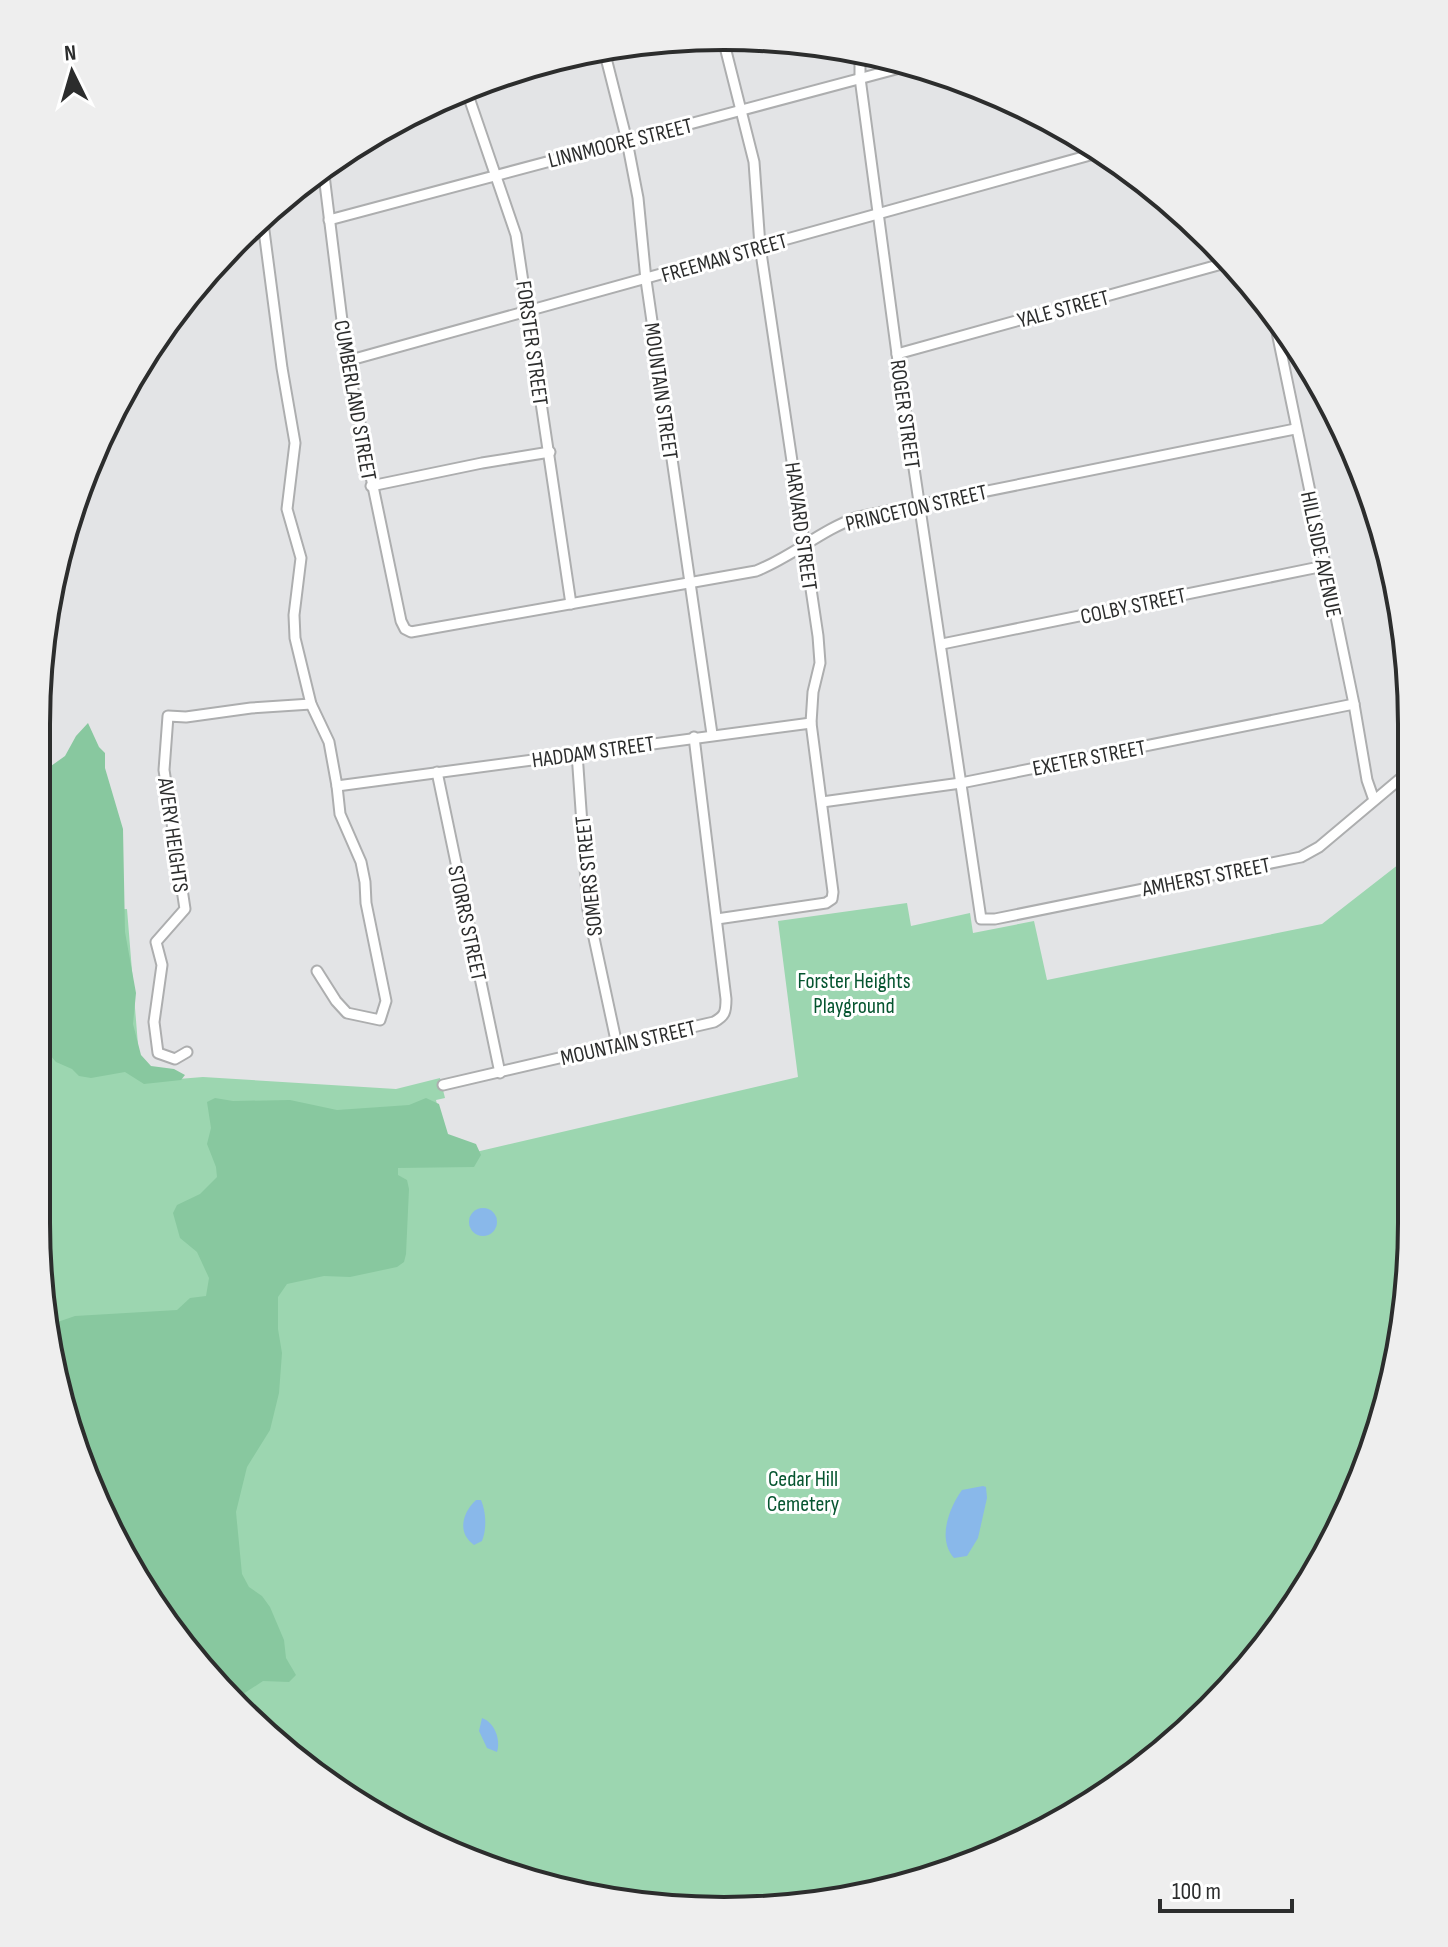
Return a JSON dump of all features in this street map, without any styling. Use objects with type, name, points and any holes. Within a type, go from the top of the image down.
[{"type":"street","name":"HARVARD STREET","points":[[717,919],[830,902],[833,892],[811,723],[813,692],[820,663],[805,544],[760,246],[754,162],[726,50]]},
{"type":"street","name":"MOUNTAIN STREET","points":[[607,61],[638,198],[646,280],[712,734]]},
{"type":"street","name":"ROGER STREET","points":[[860,64],[897,354],[942,644],[979,917]]},
{"type":"street","name":"LINNMOORE STREET","points":[[329,220],[888,71]]},
{"type":"street","name":"FORSTER STREET","points":[[470,100],[516,235],[571,604]]},
{"type":"street","name":"FREEMAN STREET","points":[[347,361],[1086,156]]},
{"type":"street","name":"CUMBERLAND STREET","points":[[325,182],[347,361],[371,486],[405,629]]},
{"type":"street","points":[[264,231],[295,443],[287,509],[301,558],[294,615],[295,638],[311,704],[329,742],[340,814],[361,862],[386,1001],[380,1020],[347,1013],[317,971]]},
{"type":"street","name":"YALE STREET","points":[[897,354],[1218,265]]},
{"type":"street","name":"HILLSIDE AVENUE","points":[[1278,342],[1367,780],[1374,800]]},
{"type":"street","name":"PRINCETON STREET","points":[[405,629],[411,632],[756,571],[841,523],[858,517],[1295,429]]},
{"type":"street","points":[[371,486],[550,452]]},
{"type":"street","name":"COLBY STREET","points":[[942,644],[1324,566]]},
{"type":"street","name":"AVERY HEIGHTS","points":[[187,1052],[175,1059],[158,1053],[154,1022],[162,965],[156,942],[185,909],[164,770],[168,716],[186,717],[311,704]]},
{"type":"street","name":"EXETER STREET","points":[[822,802],[961,783],[1354,704]]},
{"type":"street","name":"HADDAM STREET","points":[[337,786],[811,723]]},
{"type":"street","name":"MOUNTAIN STREET","points":[[443,1085],[714,1022],[723,1017],[726,999],[694,737]]},
{"type":"street","name":"SOMERS STREET","points":[[577,753],[588,910],[617,1045]]},
{"type":"street","name":"STORRS STREET","points":[[437,772],[500,1073]]},
{"type":"street","name":"AMHERST STREET","points":[[979,917],[995,919],[1301,857],[1319,847],[1398,780]]},
{"type":"green space","points":[[88,723],[105,753],[105,768],[123,829],[125,932],[136,993],[133,1024],[141,1055],[151,1066],[174,1069],[185,1075],[181,1080],[144,1084],[125,1072],[91,1078],[79,1076],[50,1055],[50,770],[65,756],[76,736]]},
{"type":"green space","name":"Cedar Hill Cemetery","points":[[1398,865],[1397,1267],[1385,1354],[1375,1397],[1347,1481],[1328,1521],[1308,1560],[1259,1633],[1201,1700],[1168,1730],[1134,1758],[1061,1807],[982,1846],[941,1861],[855,1884],[812,1891],[768,1896],[680,1896],[593,1884],[550,1874],[466,1846],[426,1827],[387,1807],[314,1758],[247,1700],[217,1667],[189,1633],[140,1560],[101,1481],[86,1440],[63,1354],[56,1311],[50,1223],[50,913],[127,909],[141,1082],[203,1077],[396,1089],[440,1078],[445,1098],[436,1100],[450,1158],[798,1077],[778,921],[907,903],[911,926],[970,913],[973,933],[1034,921],[1047,980],[1322,924]]},
{"type":"green space","points":[[215,1098],[233,1101],[290,1100],[337,1110],[409,1105],[426,1098],[439,1104],[448,1134],[476,1144],[481,1155],[474,1167],[398,1168],[398,1175],[407,1180],[409,1189],[406,1254],[404,1262],[397,1267],[350,1277],[324,1276],[287,1284],[278,1297],[282,1353],[279,1393],[270,1430],[247,1467],[236,1512],[242,1574],[249,1587],[262,1596],[270,1607],[284,1640],[286,1658],[296,1675],[289,1682],[263,1681],[242,1695],[189,1633],[140,1560],[120,1521],[86,1440],[73,1397],[58,1322],[75,1316],[177,1310],[190,1298],[206,1296],[209,1278],[197,1252],[180,1238],[173,1213],[177,1205],[200,1194],[217,1177],[207,1144],[211,1128],[207,1102]]},
{"type":"water","points":[[483,1208],[493,1212],[497,1222],[493,1232],[483,1236],[473,1232],[469,1222],[473,1212]]},
{"type":"water","points":[[986,1487],[987,1498],[978,1538],[967,1556],[954,1558],[946,1542],[949,1514],[962,1490]]},
{"type":"water","points":[[476,1500],[481,1500],[483,1504],[485,1526],[482,1541],[474,1545],[465,1535],[463,1523],[467,1511]]},
{"type":"water","points":[[482,1718],[496,1732],[497,1752],[487,1748],[479,1731]]},
{"type":"park label","name":"Forster Heights Playground","points":[[854,992]]}]
